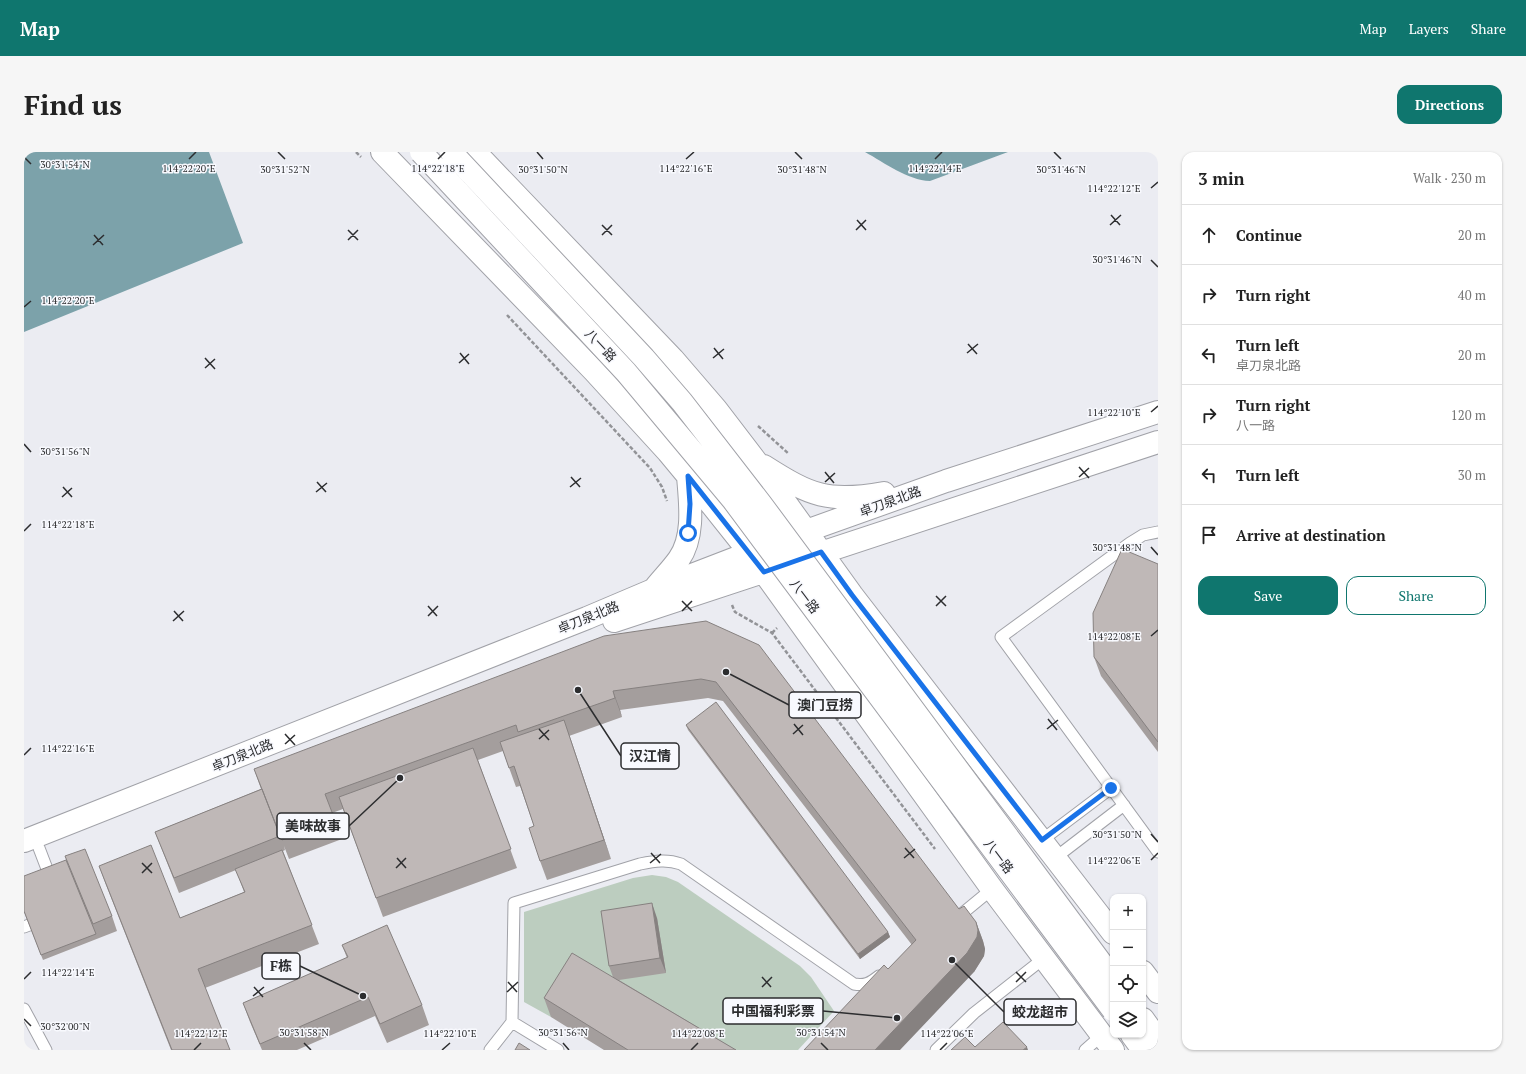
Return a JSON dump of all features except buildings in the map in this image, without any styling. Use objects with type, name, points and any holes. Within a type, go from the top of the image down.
[{"type":"main road","name":"八一路","points":[[382,152],[594,371],[688,476],[750,553],[992,889],[1107,1043]]},
{"type":"main road","name":"八一路","points":[[421,152],[626,372],[733,500],[1110,1006]]},
{"type":"main road","name":"八一路","points":[[451,152],[639,352],[691,413],[766,511],[1110,975]]},
{"type":"main road","points":[[475,152],[673,359],[716,409],[755,460],[857,601],[1111,930]]},
{"type":"main road","name":"卓刀泉北路","points":[[29,848],[653,590],[806,531],[946,481],[1158,412]]},
{"type":"main road","name":"卓刀泉北路","points":[[29,848],[509,660],[630,615],[1158,442]]},
{"type":"main road","points":[[755,460],[790,482],[816,494],[832,497],[847,498],[866,496],[946,481]]},
{"type":"main road","points":[[653,590],[680,558],[686,545],[690,517],[688,476]]},
{"type":"main road","points":[[992,889],[1048,849]]},
{"type":"main road","points":[[1146,976],[1158,992]]},
{"type":"main road","points":[[1146,1024],[1158,1040]]},
{"type":"main road","points":[[1134,1038],[1143,1050]]},
{"type":"lane","points":[[1158,532],[1144,535],[1130,543],[1001,637],[1158,852]]},
{"type":"lane","points":[[1048,849],[1111,788]]},
{"type":"lane","points":[[1048,849],[1124,805]]},
{"type":"lane","points":[[29,848],[55,890]]},
{"type":"lane","points":[[490,1050],[512,1022],[514,903],[640,864],[661,860],[671,860],[681,864],[854,984],[862,985],[871,983],[890,968]]},
{"type":"lane","points":[[958,917],[992,889]]},
{"type":"lane","points":[[24,927],[50,917]]},
{"type":"lane","points":[[936,1050],[974,1012],[1043,959]]},
{"type":"lane","points":[[24,1009],[46,1050]]},
{"type":"lane","points":[[512,1022],[558,1050]]},
{"type":"lane","points":[[1085,1050],[1107,1043]]},
{"type":"path","points":[[757,424],[773,441],[792,457]]},
{"type":"path","points":[[650,468],[662,487],[668,504]]},
{"type":"path","points":[[734,612],[772,633],[937,853]]},
{"type":"green space","points":[[652,875],[666,877],[678,882],[800,966],[811,977],[834,1011],[798,1050],[711,1050],[551,1017],[524,1002],[524,912],[633,878]]},
{"type":"water","points":[[24,152],[209,152],[243,243],[24,332]]},
{"type":"water","points":[[865,152],[1008,152],[930,181],[913,178],[888,166]]},
{"type":"place","name":"澳门豆捞","points":[[726,672]]},
{"type":"place","name":"汉江情","points":[[578,690]]},
{"type":"place","name":"美味故事","points":[[400,778]]},
{"type":"place","name":"蛟龙超市","points":[[952,960]]},
{"type":"place","name":"F栋","points":[[363,996]]},
{"type":"place","name":"中国福利彩票","points":[[897,1018]]},
{"type":"route","points":[[688,533],[690,517],[688,476],[764,572],[821,552],[852,595],[1042,840],[1111,788]]}]
